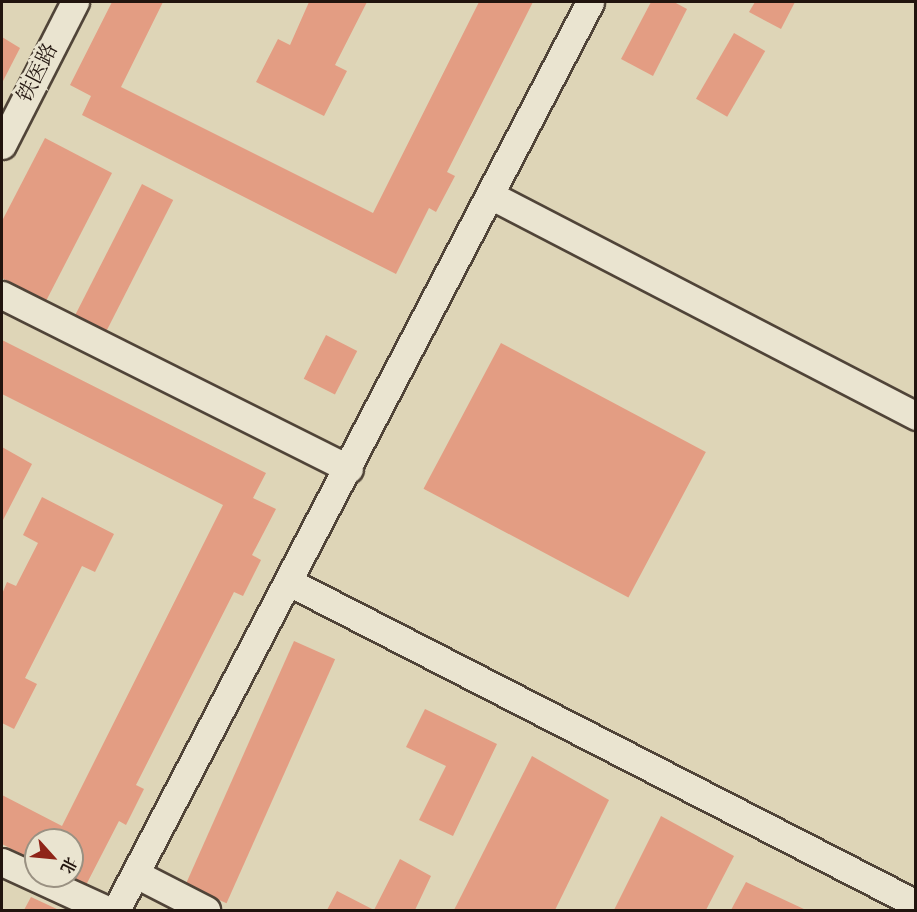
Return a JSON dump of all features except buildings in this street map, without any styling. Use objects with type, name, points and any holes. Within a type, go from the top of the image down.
[{"type":"street","name":"铁医路","points":[[2,145],[75,2]]},
{"type":"street","points":[[116,910],[492,196],[590,2]]},
{"type":"street","points":[[492,196],[915,416]]},
{"type":"street","points":[[2,295],[349,469]]},
{"type":"street","points":[[289,582],[915,904]]},
{"type":"street","points":[[2,862],[107,910]]},
{"type":"street","points":[[136,874],[206,910]]}]
